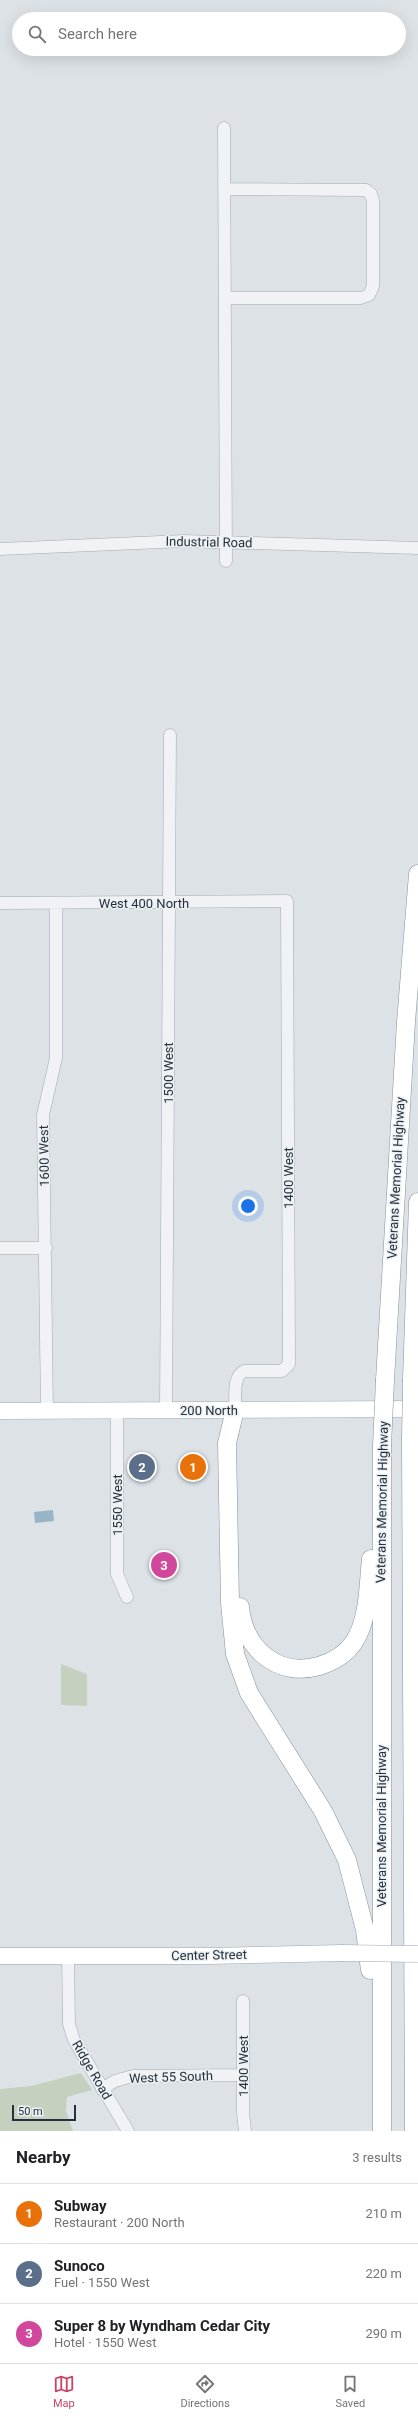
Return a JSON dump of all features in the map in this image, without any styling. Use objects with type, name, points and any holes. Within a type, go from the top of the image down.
[{"type":"highway","name":"Veterans Memorial Highway","points":[[382,2131],[381,1473],[404,1044],[418,874]]},
{"type":"highway","name":"Veterans Memorial Highway","points":[[414,2131],[411,1440],[418,1202]]},
{"type":"highway","points":[[413,1354],[418,1328]]},
{"type":"highway","points":[[235,1410],[239,1443],[241,1623],[256,1649],[279,1666],[302,1669],[325,1664],[346,1651],[358,1634],[365,1612],[381,1473]]},
{"type":"highway","points":[[235,1410],[227,1443],[230,1603],[235,1654],[249,1693],[324,1811],[347,1860],[365,1930],[381,2043]]},
{"type":"main road","name":"200 North","points":[[0,1411],[418,1410]]},
{"type":"main road","name":"Center Street","points":[[0,1956],[342,1953],[418,1954]]},
{"type":"street","points":[[224,128],[226,561]]},
{"type":"street","points":[[224,189],[363,189],[371,194],[373,201],[373,286],[369,295],[361,298],[225,298]]},
{"type":"street","name":"Industrial Road","points":[[0,549],[151,542],[226,542],[418,548]]},
{"type":"street","name":"1500 West","points":[[166,1410],[170,735]]},
{"type":"street","name":"West 400 North","points":[[0,903],[287,901]]},
{"type":"street","name":"1400 West","points":[[235,1410],[237,1379],[239,1374],[244,1371],[282,1371],[289,1364],[287,901]]},
{"type":"street","name":"1600 West","points":[[47,1411],[46,1248],[43,1115],[56,1058],[56,903]]},
{"type":"street","points":[[0,1248],[46,1248]]},
{"type":"street","name":"1550 West","points":[[117,1410],[117,1574],[127,1598]]},
{"type":"street","name":"Ridge Road","points":[[68,1956],[69,2024],[74,2040],[128,2131]]},
{"type":"street","name":"1400 West","points":[[243,2001],[242,2113],[245,2131]]},
{"type":"street","name":"West 55 South","points":[[102,2089],[115,2081],[133,2076],[243,2075]]},
{"type":"green space","points":[[61,1664],[87,1674],[87,1706],[61,1705]]},
{"type":"green space","points":[[81,2073],[92,2090],[67,2097],[66,2111],[73,2131],[0,2131],[0,2089],[31,2086]]},
{"type":"water","points":[[53,1510],[54,1521],[35,1523],[34,1512]]},
{"type":"place","name":"Sunoco","points":[[142,1467]]},
{"type":"place","name":"Subway","points":[[193,1467]]},
{"type":"place","name":"Super 8 by Wyndham Cedar City","points":[[164,1565]]}]
